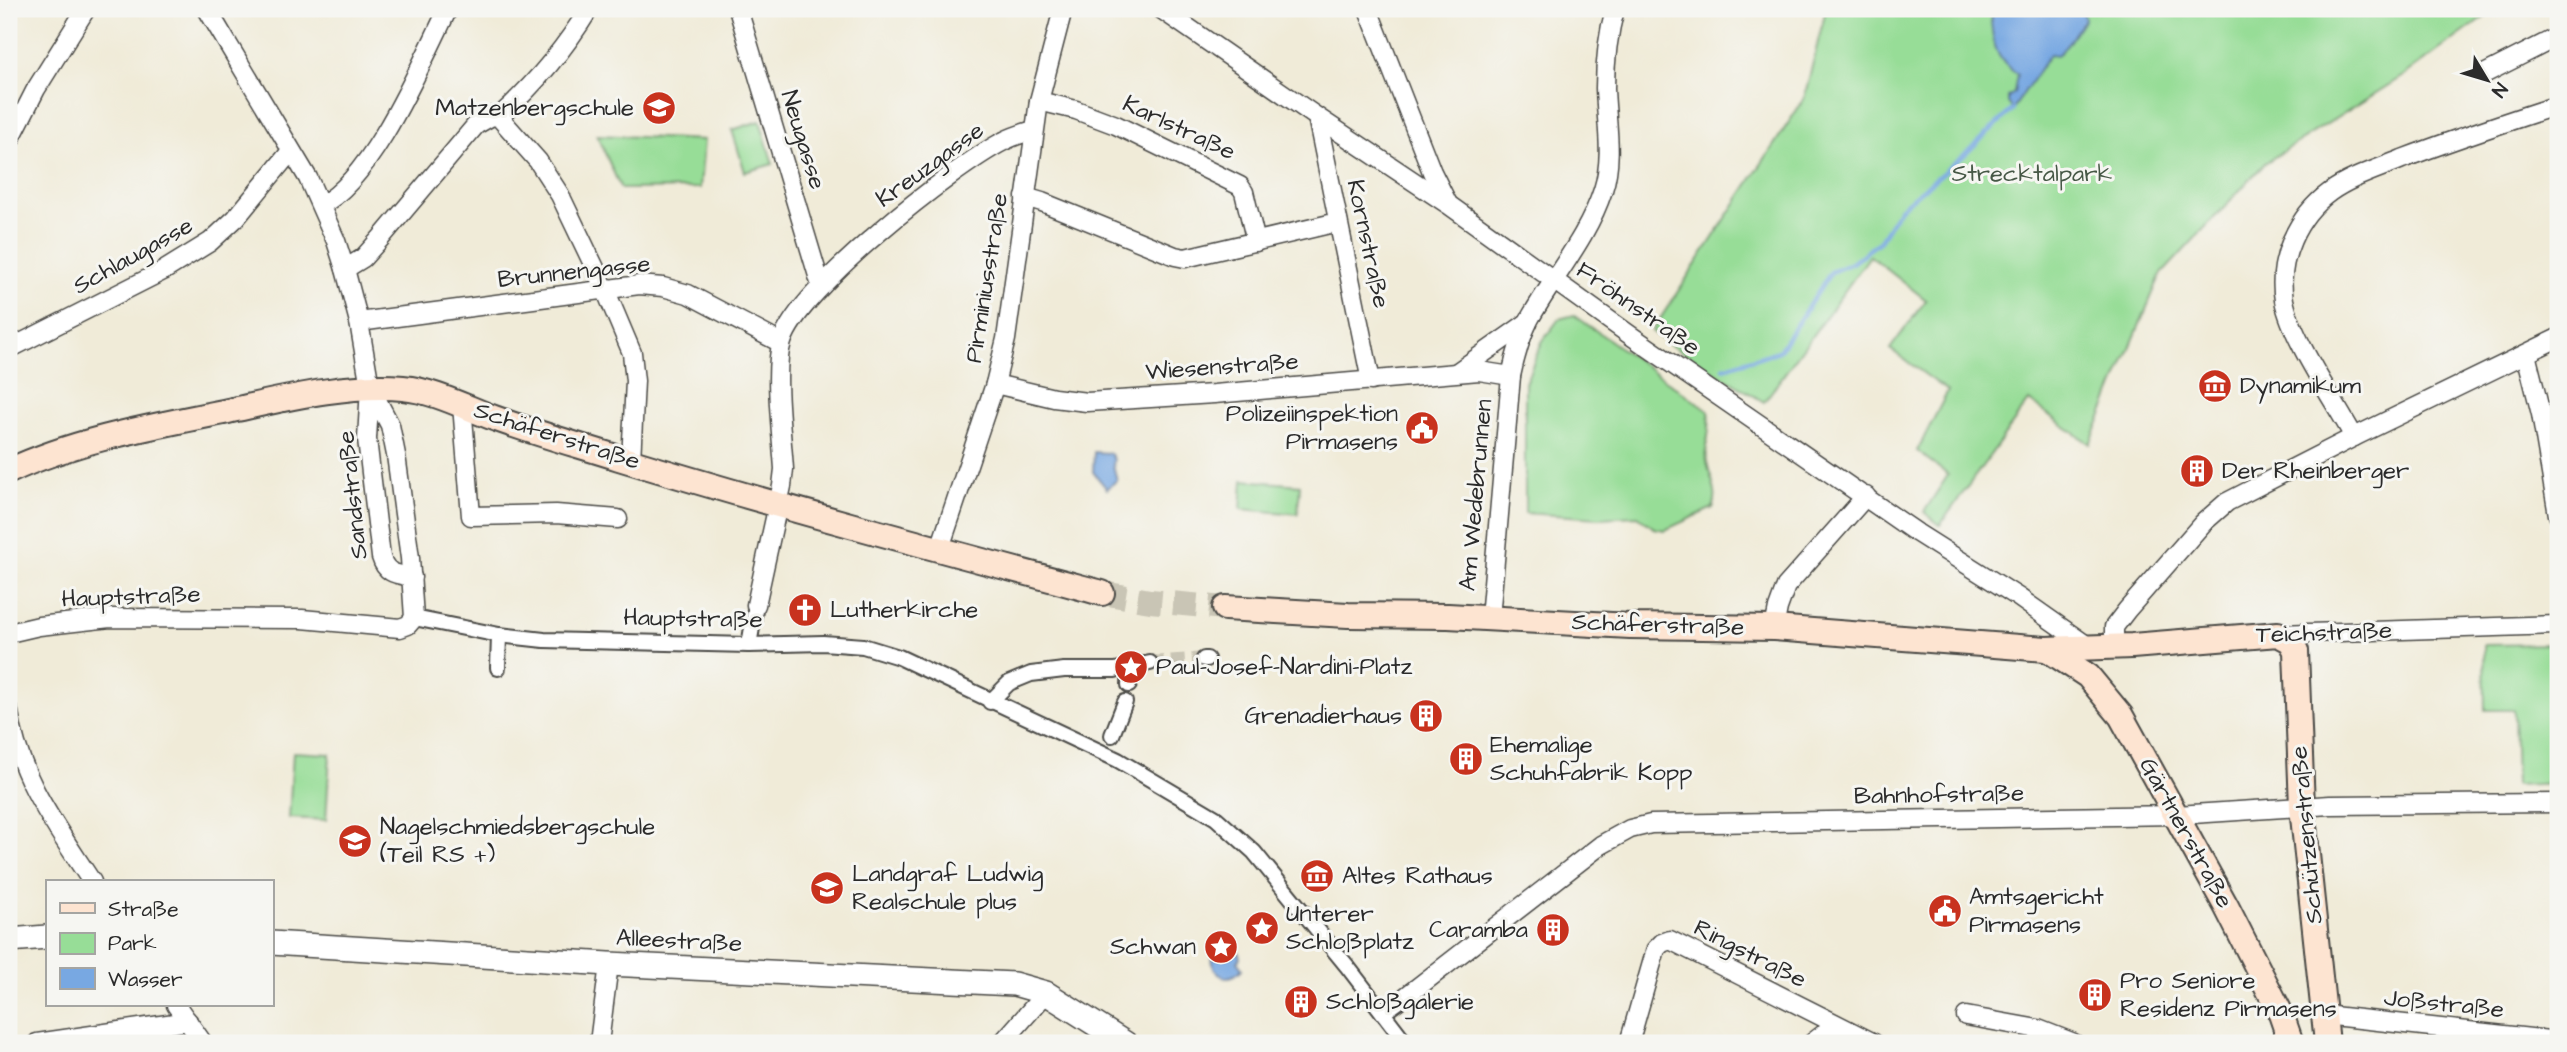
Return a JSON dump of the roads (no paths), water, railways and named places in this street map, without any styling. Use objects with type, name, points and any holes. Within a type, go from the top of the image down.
[{"type":"main road","name":"Schäferstraße","points":[[9,471],[73,447],[131,431],[254,406],[370,387],[421,391],[528,429],[631,461],[939,551],[1102,593]]},
{"type":"main road","name":"Schäferstraße","points":[[1225,608],[1630,626],[1774,628],[2046,649],[2112,647]]},
{"type":"main road","name":"Teichstraße","points":[[2112,647],[2278,634]]},
{"type":"main road","name":"Schützenstraße","points":[[2278,634],[2291,641],[2296,651],[2302,807],[2327,1043]]},
{"type":"main road","points":[[2102,690],[2101,678],[2107,663],[2114,656],[2112,647]]},
{"type":"main road","name":"Gärtnerstraße","points":[[2046,649],[2070,662],[2102,690],[2120,716],[2177,815],[2265,981],[2291,1043]]},
{"type":"street","points":[[9,142],[36,89],[86,9]]},
{"type":"street","name":"Sandstraße","points":[[207,9],[321,205],[345,269],[359,322],[370,387],[367,439],[382,557],[384,566],[390,573],[412,577]]},
{"type":"street","points":[[321,205],[334,198],[349,182],[378,143],[416,75],[448,9]]},
{"type":"street","points":[[499,117],[527,92],[556,58],[589,9]]},
{"type":"street","name":"Neugasse","points":[[738,9],[821,286]]},
{"type":"street","points":[[1034,130],[1063,9]]},
{"type":"street","name":"Fröhnstraße","points":[[1161,9],[1449,205],[1630,335],[1917,533],[2018,597],[2112,647]]},
{"type":"street","points":[[1368,9],[1432,172],[1449,205]]},
{"type":"street","points":[[1511,376],[1516,351],[1528,322],[1585,230],[1604,188],[1610,141],[1605,89],[1607,51],[1615,9]]},
{"type":"street","points":[[2486,73],[2558,38]]},
{"type":"street","name":"Karlstraße","points":[[1039,101],[1076,110],[1116,125],[1240,186],[1244,192],[1256,242]]},
{"type":"street","points":[[2354,437],[2298,338],[2286,307],[2283,281],[2287,253],[2302,223],[2330,192],[2358,176],[2477,131],[2558,105]]},
{"type":"street","points":[[345,269],[363,258],[380,240],[476,125],[492,116],[499,117],[551,178],[605,289],[634,365],[631,461]]},
{"type":"street","name":"Kornstraße","points":[[1317,117],[1371,381]]},
{"type":"street","name":"Kreuzgasse","points":[[781,343],[796,314],[821,286],[908,208],[1002,141],[1034,130]]},
{"type":"street","name":"Pirminiusstraße","points":[[939,551],[995,384],[1008,325],[1034,130]]},
{"type":"street","name":"Schlaugasse","points":[[9,349],[163,271],[209,242],[236,218],[291,151]]},
{"type":"street","points":[[1026,197],[1175,256],[1194,257],[1338,222]]},
{"type":"street","name":"Brunnengasse","points":[[359,322],[639,285],[663,287],[688,294],[781,343]]},
{"type":"street","points":[[1454,374],[1528,322]]},
{"type":"street","points":[[2112,647],[2114,627],[2214,512],[2242,494],[2354,437],[2558,338]]},
{"type":"street","points":[[749,645],[784,469],[779,363],[781,343]]},
{"type":"street","points":[[2526,354],[2541,414],[2558,515]]},
{"type":"street","name":"Wiesenstraße","points":[[995,384],[1054,398],[1087,402],[1479,371],[1511,376]]},
{"type":"street","name":"Am Wedebrunnen","points":[[1490,618],[1511,376]]},
{"type":"street","name":"Sandstraße","points":[[370,387],[390,425],[392,435],[412,577],[414,618]]},
{"type":"street","points":[[462,405],[471,516],[556,514],[618,519]]},
{"type":"street","points":[[1774,628],[1786,586],[1866,496]]},
{"type":"street","name":"Hauptstraße","points":[[9,633],[40,626],[110,618],[302,619],[401,628],[414,618],[499,635],[598,642],[749,645],[824,643],[863,646],[899,657],[1118,760],[1216,818],[1254,852],[1406,1043]]},
{"type":"street","name":"Teichstraße","points":[[2278,634],[2558,625]]},
{"type":"street","points":[[498,668],[499,635]]},
{"type":"street","points":[[990,702],[1009,683],[1031,674],[1064,670],[1115,670],[1150,663]]},
{"type":"street","points":[[1129,685],[1130,667]]},
{"type":"street","points":[[1112,735],[1125,702]]},
{"type":"street","points":[[9,712],[11,728],[26,775],[91,880]]},
{"type":"street","name":"Bahnhofstraße","points":[[1383,1013],[1601,845],[1636,827],[1651,824],[2177,815],[2302,807],[2558,803]]},
{"type":"street","points":[[9,940],[46,937]]},
{"type":"street","name":"Ringstraße","points":[[1629,1043],[1656,949],[1670,940],[1874,1043]]},
{"type":"street","name":"Alleestraße","points":[[273,943],[609,964],[1014,984],[1046,993],[1125,1043]]},
{"type":"street","points":[[599,1043],[609,964]]},
{"type":"street","points":[[1002,1043],[1046,993]]},
{"type":"street","points":[[177,1006],[203,1043]]},
{"type":"street","name":"Joßstraße","points":[[2324,1015],[2558,1041]]},
{"type":"street","points":[[1966,1016],[2038,1029],[2074,1043]]},
{"type":"street","points":[[37,1043],[188,1021]]},
{"type":"street","points":[[1812,1043],[1825,1033],[1847,1030]]},
{"type":"water","points":[[1990,9],[2083,9],[2085,20],[2069,43],[2057,55],[2050,54],[2013,109],[2008,103],[2008,97],[2014,93],[2017,74],[1998,54]]},
{"type":"water","points":[[1094,452],[1110,453],[1114,460],[1117,480],[1107,489],[1093,472]]},
{"type":"water","points":[[1220,944],[1227,950],[1238,951],[1238,962],[1242,969],[1235,975],[1221,976],[1213,966],[1215,951]]},
{"type":"waterway","points":[[1724,368],[1779,351],[1831,272],[1852,263],[1879,242],[1900,208],[1962,157],[2013,109]]},
{"type":"tunnel","points":[[1102,593],[1150,601],[1225,608]]},
{"type":"tunnel","points":[[1150,663],[1204,659]]},
{"type":"place","name":"Matzenbergschule","points":[[659,108]]},
{"type":"place","name":"Dynamikum","points":[[2215,386]]},
{"type":"place","name":"Polizeiinspektion Pirmasens","points":[[1422,428]]},
{"type":"place","name":"Der Rheinberger","points":[[2197,471]]},
{"type":"place","name":"Lutherkirche","points":[[805,610]]},
{"type":"place","name":"Paul-Josef-Nardini-Platz","points":[[1131,667]]},
{"type":"place","name":"Grenadierhaus","points":[[1426,716]]},
{"type":"place","name":"Ehemalige Schuhfabrik Kopp","points":[[1466,759]]},
{"type":"place","name":"Nagelschmiedsbergschule (Teil RS +)","points":[[355,841]]},
{"type":"place","name":"Altes Rathaus","points":[[1317,876]]},
{"type":"place","name":"Landgraf Ludwig Realschule plus","points":[[827,888]]},
{"type":"place","name":"Amtsgericht Pirmasens","points":[[1945,911]]},
{"type":"place","name":"Unterer Schloßplatz","points":[[1262,928]]},
{"type":"place","name":"Caramba","points":[[1553,930]]},
{"type":"place","name":"Schwan","points":[[1221,947]]},
{"type":"place","name":"Pro Seniore Residenz Pirmasens","points":[[2095,995]]},
{"type":"place","name":"Schloßgalerie","points":[[1301,1002]]},
{"type":"park label","name":"Strecktalpark","points":[[2032,174]]}]
